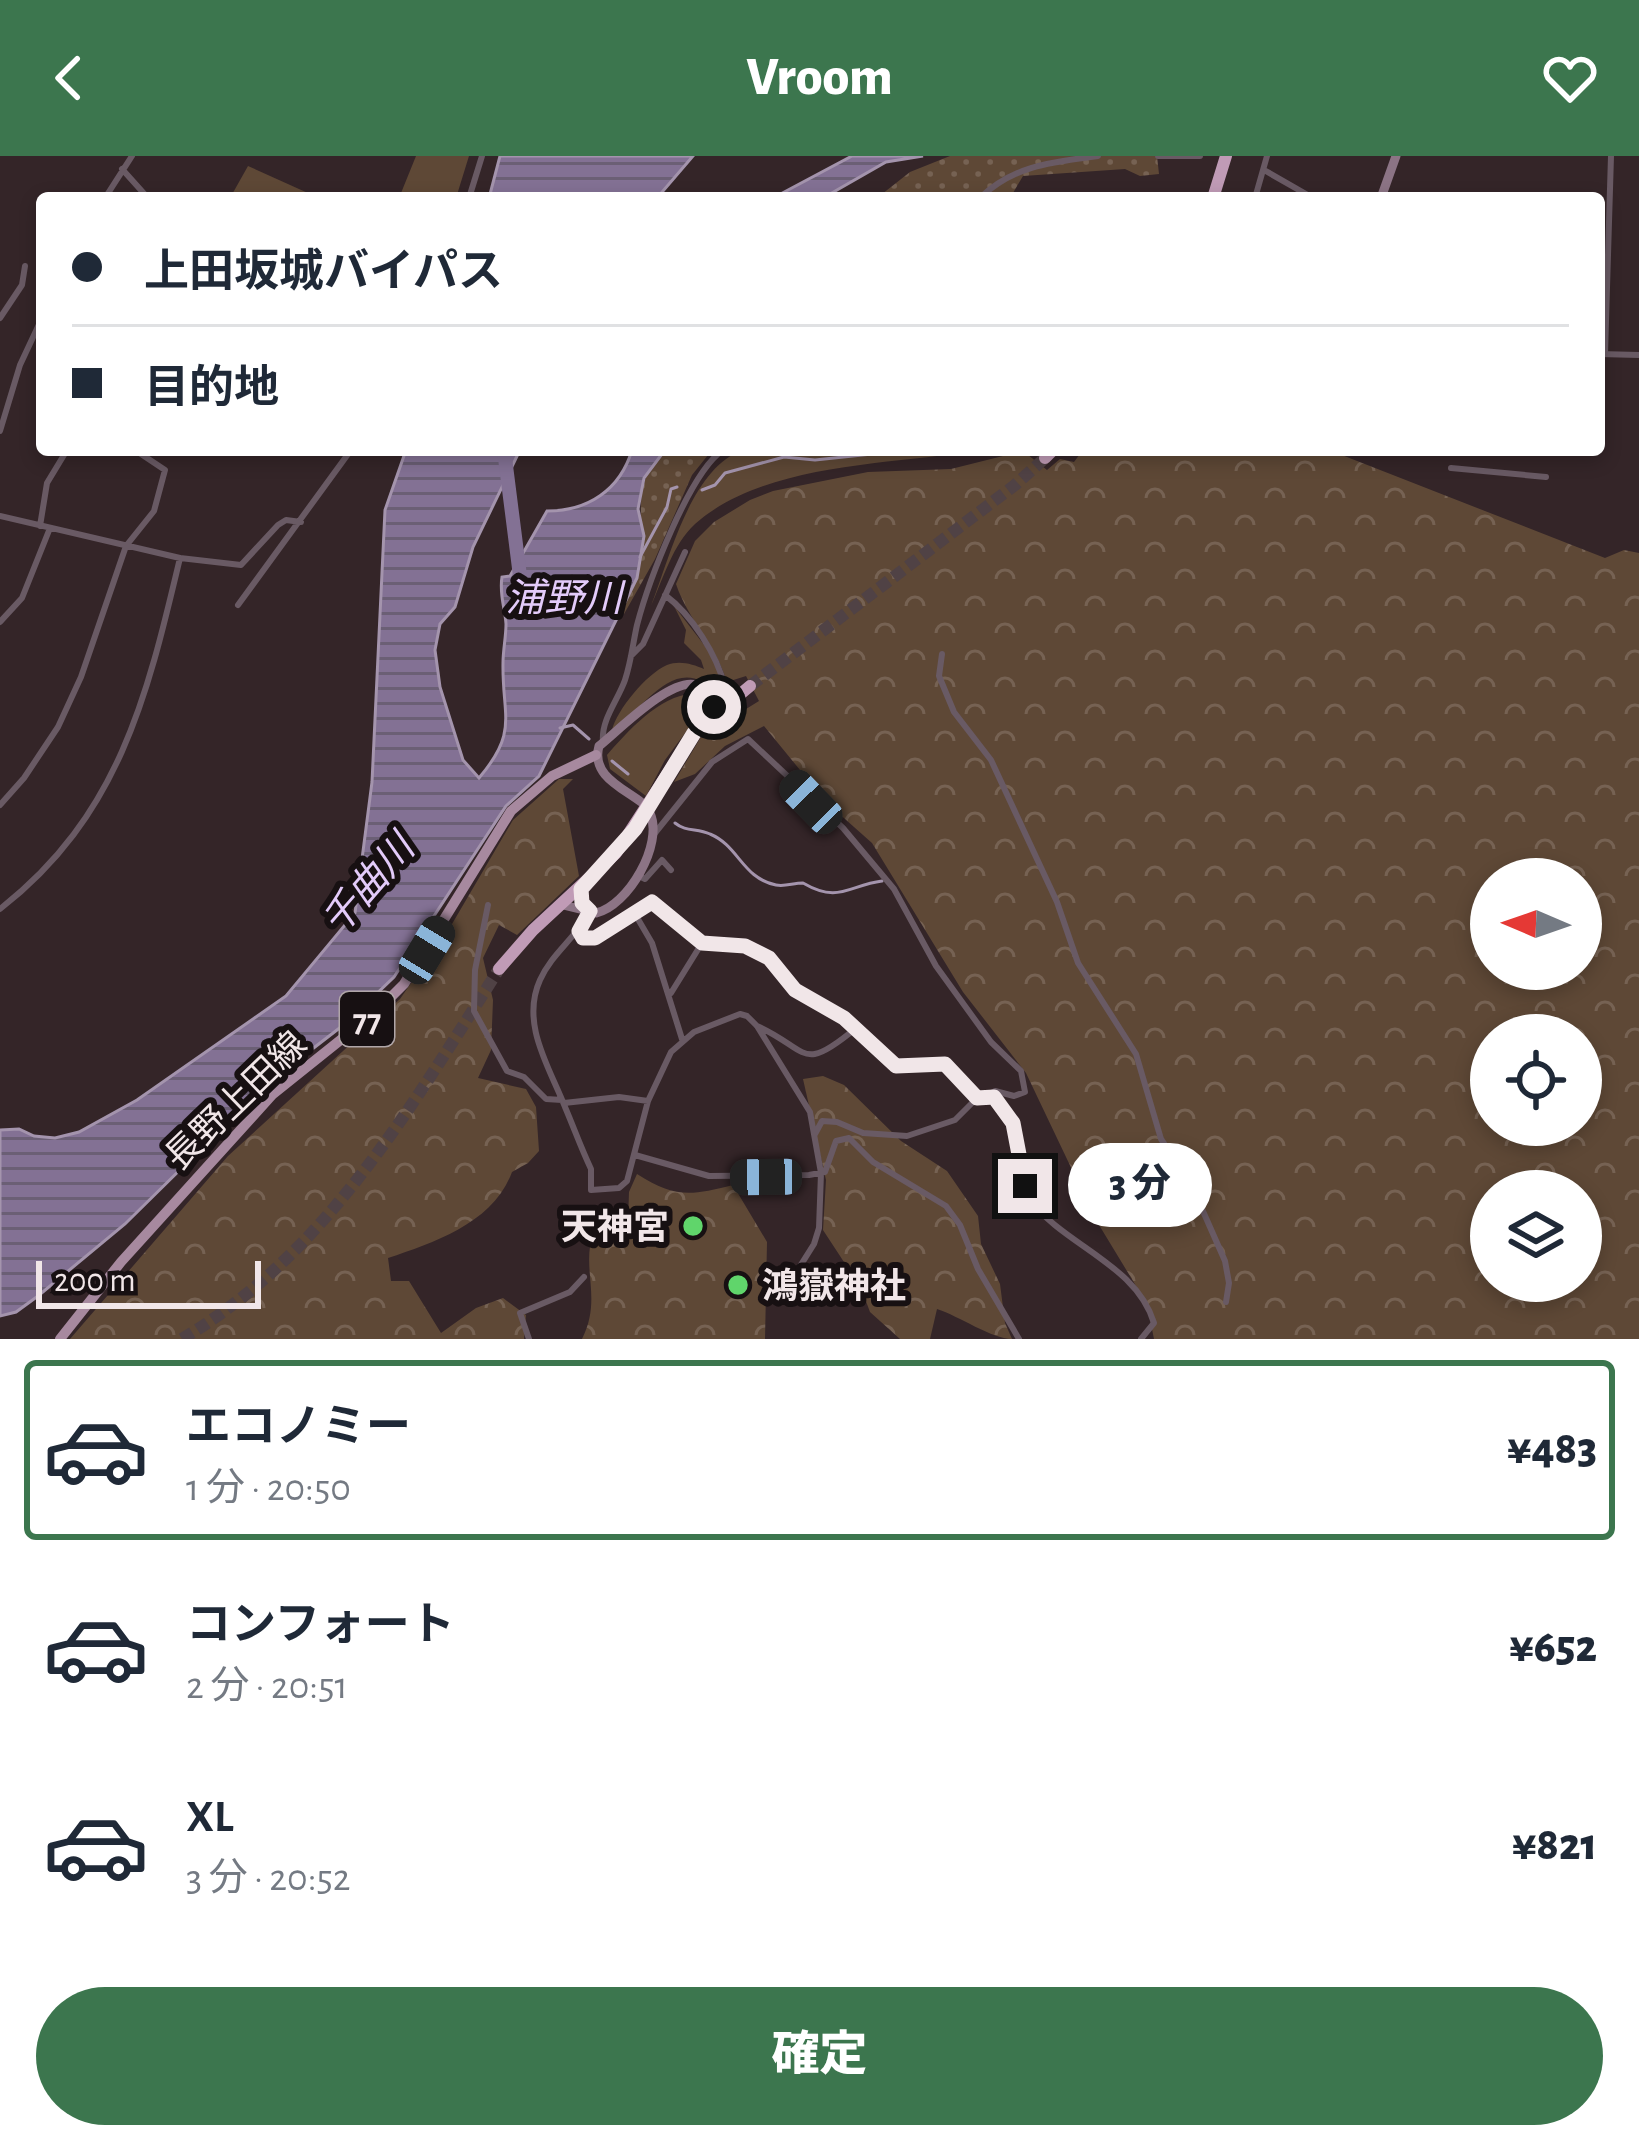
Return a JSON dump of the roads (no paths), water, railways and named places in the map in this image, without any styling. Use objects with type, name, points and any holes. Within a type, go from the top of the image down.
[{"type":"highway","points":[[1215,192],[1226,156]]},
{"type":"highway","points":[[499,969],[635,829],[688,742],[728,694],[750,686]]},
{"type":"main road","name":"長野上田線","points":[[60,1339],[121,1262],[273,1094],[378,1010],[404,983],[511,811],[553,776],[596,755]]},
{"type":"street","points":[[109,192],[132,156]]},
{"type":"street","points":[[471,192],[482,156]]},
{"type":"street","points":[[987,192],[1034,165],[1098,156]]},
{"type":"street","points":[[1158,156],[1200,156]]},
{"type":"street","points":[[1257,192],[1267,156]]},
{"type":"street","points":[[1383,192],[1396,156]]},
{"type":"street","points":[[1605,288],[1611,156]]},
{"type":"street","points":[[122,169],[143,192]]},
{"type":"street","points":[[1264,170],[1302,192]]},
{"type":"street","points":[[0,318],[22,285],[25,266]]},
{"type":"street","points":[[0,431],[36,331]]},
{"type":"street","points":[[1605,354],[1639,355]]},
{"type":"street","points":[[0,622],[22,598],[45,527],[47,483],[64,456]]},
{"type":"street","points":[[0,806],[58,727],[81,677],[126,546],[154,511],[165,470],[143,456]]},
{"type":"street","points":[[238,605],[346,456]]},
{"type":"street","points":[[603,742],[641,614],[689,492],[716,456]]},
{"type":"street","points":[[1451,468],[1546,477]]},
{"type":"street","points":[[0,516],[180,558],[241,565],[278,525],[286,520],[302,522]]},
{"type":"street","points":[[631,656],[644,644],[685,552]]},
{"type":"street","points":[[0,909],[48,866],[113,771],[146,700],[180,558]]},
{"type":"street","points":[[641,802],[604,775],[596,755],[603,742],[676,686],[692,684],[709,694],[728,694],[717,658],[681,607],[665,595]]},
{"type":"street","points":[[942,654],[939,676],[954,712],[991,760],[1057,902],[1078,963],[1136,1054],[1161,1139],[1191,1184],[1225,1261],[1226,1302]]},
{"type":"street","points":[[709,694],[713,713]]},
{"type":"street","points":[[652,835],[674,814],[712,762],[748,739],[843,828],[894,889],[936,966],[1026,1081],[1024,1092],[1015,1096],[992,1091],[955,1120],[920,1133],[863,1132],[829,1120],[822,1121],[814,1137]]},
{"type":"street","points":[[563,904],[596,914],[623,901],[652,835],[655,822],[650,813]]},
{"type":"street","points":[[637,875],[645,879],[662,860],[671,870]]},
{"type":"street","points":[[581,889],[582,903],[590,911]]},
{"type":"street","points":[[579,931],[592,940],[652,902],[702,943],[745,946],[769,958],[795,990],[856,1028],[899,1067],[951,1067],[981,1097],[1002,1104],[1013,1123],[1028,1198],[1144,1298],[1154,1323],[1142,1339]]},
{"type":"street","points":[[488,905],[475,970],[474,1014],[507,1071],[524,1077],[546,1099],[563,1102],[619,1096],[647,1100]]},
{"type":"street","points":[[590,911],[579,931],[558,950],[534,997],[538,1044],[591,1168],[591,1190],[620,1188],[632,1173],[647,1100],[656,1077],[682,1039],[740,1014],[787,1047],[814,1055],[831,1049],[856,1028]]},
{"type":"street","points":[[634,913],[652,943],[682,1039]]},
{"type":"street","points":[[670,993],[702,943]]},
{"type":"street","points":[[758,1026],[809,1112],[821,1172],[814,1244],[780,1298]]},
{"type":"street","points":[[635,1155],[709,1176],[821,1172],[829,1168],[836,1141],[849,1138],[873,1162],[935,1197],[960,1225],[978,1269],[1019,1339]]},
{"type":"street","points":[[529,1339],[520,1313],[570,1292],[584,1277]]},
{"type":"water","points":[[500,156],[693,156],[662,192],[491,192]]},
{"type":"water","points":[[852,156],[923,156],[886,162],[834,192],[784,192]]},
{"type":"water","name":"浦野川","points":[[404,456],[517,456],[473,547],[455,607],[440,624],[435,650],[440,687],[463,760],[479,778],[499,748],[506,723],[502,577],[510,576],[547,511],[576,507],[600,496],[630,456],[660,456],[644,478],[638,509],[644,536],[637,578],[539,776],[506,806],[394,977],[346,1023],[267,1084],[125,1224],[38,1296],[16,1312],[0,1316],[0,1130],[19,1129],[55,1138],[79,1132],[137,1100],[286,996],[355,913],[372,782],[385,510]]},
{"type":"waterway","name":"千曲川","points":[[505,456],[520,576]]},
{"type":"waterway","points":[[702,490],[715,485],[725,473],[784,457],[853,456]]},
{"type":"waterway","points":[[640,557],[667,507],[671,489],[677,487]]},
{"type":"waterway","points":[[560,728],[573,725],[589,739]]},
{"type":"waterway","points":[[612,761],[628,774]]},
{"type":"waterway","points":[[675,823],[720,839],[755,876],[776,885],[803,883],[835,893],[882,881]]},
{"type":"tunnel","points":[[750,686],[1045,458]]},
{"type":"tunnel","points":[[182,1339],[234,1304],[323,1220],[398,1124],[499,969]]},
{"type":"place","name":"天神宮","points":[[693,1226]]},
{"type":"place","name":"鴻嶽神社","points":[[738,1285]]}]
